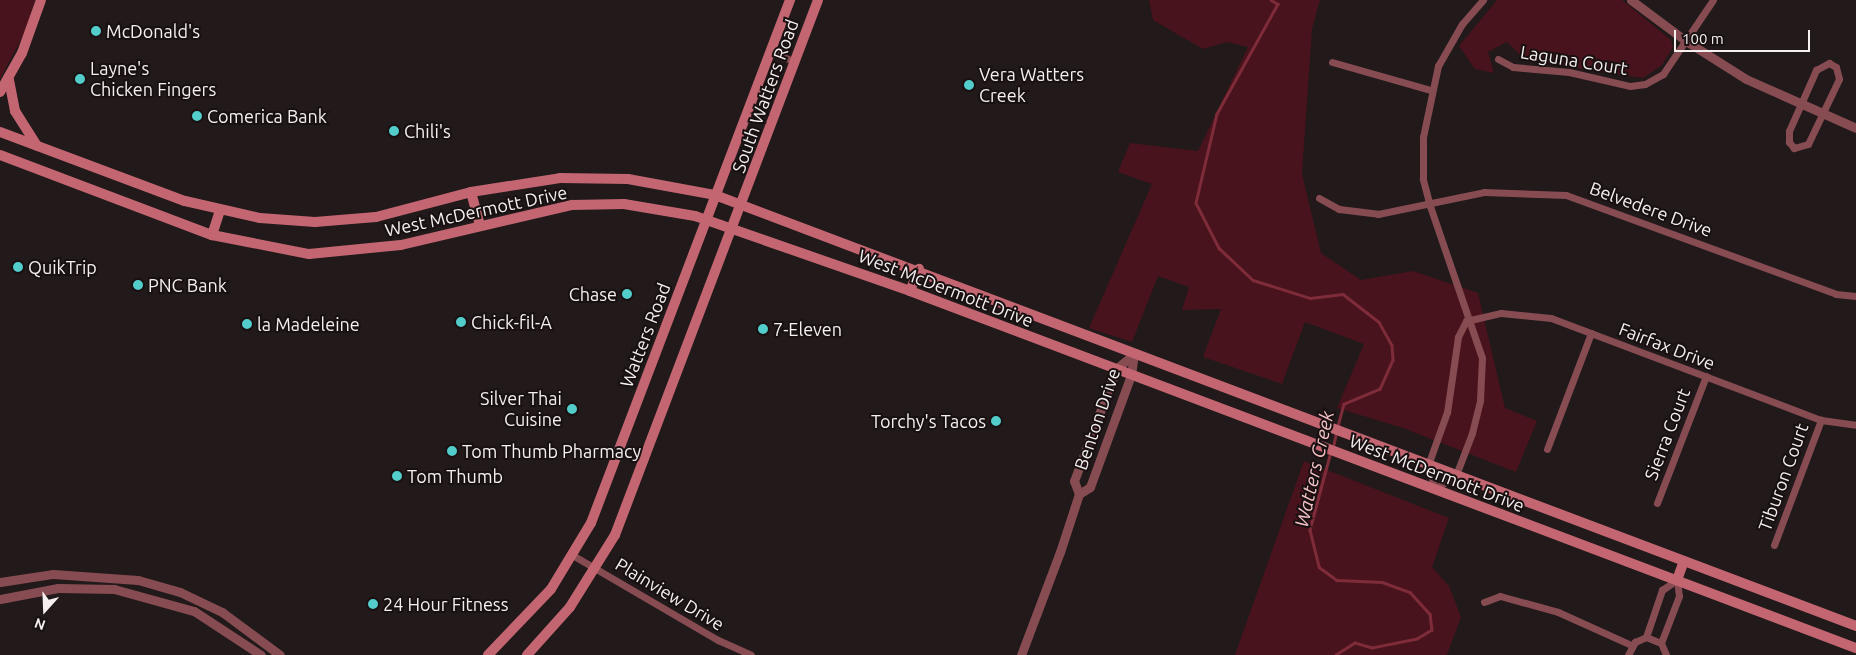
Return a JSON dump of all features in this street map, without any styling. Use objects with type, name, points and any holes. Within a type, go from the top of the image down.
[{"type":"main road","points":[[0,92],[9,79],[41,0]]},
{"type":"main road","name":"Watters Road","points":[[488,655],[533,611],[574,556],[591,523],[790,0]]},
{"type":"main road","name":"South Watters Road","points":[[743,203],[818,0]]},
{"type":"main road","points":[[9,79],[15,111],[37,146]]},
{"type":"main road","name":"West McDermott Drive","points":[[0,132],[220,211],[268,219],[348,220],[410,210],[471,192],[518,182],[603,178],[715,195],[743,203],[919,269],[1134,354],[1856,626]]},
{"type":"main road","name":"West McDermott Drive","points":[[0,155],[212,234],[274,250],[335,253],[401,245],[538,210],[597,204],[644,206],[706,219],[735,227],[910,291],[1856,648]]},
{"type":"main road","points":[[471,192],[480,225]]},
{"type":"main road","points":[[527,655],[598,568],[615,534],[743,203]]},
{"type":"main road","points":[[212,234],[220,211]]},
{"type":"main road","points":[[910,291],[919,269]]},
{"type":"main road","points":[[1677,580],[1684,561]]},
{"type":"street","points":[[1466,321],[1458,337],[1446,412],[1428,465],[1435,489],[1456,475],[1480,400],[1478,338],[1466,321],[1430,206],[1424,179],[1423,137],[1430,90],[1450,43],[1483,0]]},
{"type":"street","points":[[1631,0],[1686,41],[1746,78],[1856,128]]},
{"type":"street","name":"Laguna Court","points":[[1498,59],[1513,67],[1569,72],[1630,86],[1663,74],[1713,0]]},
{"type":"street","points":[[770,52],[794,61]]},
{"type":"street","points":[[1332,62],[1430,90]]},
{"type":"street","points":[[1833,65],[1839,79],[1823,113],[1808,144],[1794,148],[1787,135],[1801,103],[1818,67],[1833,65]]},
{"type":"street","name":"Belvedere Drive","points":[[1319,198],[1339,209],[1378,214],[1430,206],[1492,192],[1566,195],[1836,294],[1856,296]]},
{"type":"street","name":"Fairfax Drive","points":[[1466,321],[1501,312],[1529,313],[1591,333],[1821,420],[1856,425]]},
{"type":"street","points":[[1547,449],[1591,333]]},
{"type":"street","name":"Benton Drive","points":[[1079,494],[1074,481],[1116,369],[1134,354]]},
{"type":"street","name":"Benton Drive","points":[[1022,655],[1079,494],[1090,487],[1131,374],[1134,354]]},
{"type":"street","name":"Sierra Court","points":[[1657,503],[1706,376]]},
{"type":"street","name":"Tiburon Court","points":[[1774,545],[1821,420]]},
{"type":"street","name":"Plainview Drive","points":[[574,556],[598,568],[718,640],[751,655]]},
{"type":"street","points":[[0,582],[53,574],[138,580],[180,592],[222,612],[280,655]]},
{"type":"street","points":[[1628,655],[1631,646],[1646,637],[1662,590],[1677,580],[1679,596],[1661,643],[1666,655]]},
{"type":"street","points":[[0,598],[58,588],[114,589],[194,611],[268,655]]},
{"type":"street","points":[[1484,602],[1500,596],[1558,612],[1631,646]]},
{"type":"street","points":[[232,633],[261,655]]},
{"type":"street","points":[[1646,637],[1661,643]]},
{"type":"shaded area","points":[[0,0],[35,0],[25,32],[0,79]]},
{"type":"shaded area","points":[[1149,0],[1320,0],[1312,29],[1302,174],[1321,253],[1361,280],[1413,271],[1478,293],[1505,408],[1537,421],[1516,472],[1403,428],[1337,408],[1364,344],[1305,322],[1282,384],[1203,357],[1221,309],[1182,310],[1189,287],[1158,276],[1132,342],[1089,328],[1152,184],[1118,172],[1130,143],[1198,151],[1248,47],[1227,42],[1203,49],[1153,20]]},
{"type":"shaded area","points":[[1497,0],[1622,0],[1671,40],[1673,47],[1662,65],[1643,78],[1526,61],[1507,42],[1488,52],[1494,73],[1475,69],[1459,46]]},
{"type":"shaded area","points":[[1304,461],[1449,518],[1432,567],[1449,586],[1461,617],[1447,655],[1235,655]]},
{"type":"waterway","name":"Watters Creek","points":[[1271,0],[1278,4],[1217,114],[1196,203],[1219,248],[1253,280],[1310,298],[1343,294],[1379,322],[1392,345],[1393,360],[1380,389],[1344,404],[1338,427]]},
{"type":"waterway","name":"Watters Creek","points":[[1333,447],[1336,433]]},
{"type":"waterway","name":"Watters Creek","points":[[1331,452],[1310,530],[1319,567],[1337,580],[1382,582],[1410,592],[1430,614],[1432,630],[1417,639],[1372,648],[1355,643],[1336,655]]},
{"type":"place","name":"McDonald's","points":[[96,31]]},
{"type":"place","name":"Layne's Chicken Fingers","points":[[80,79]]},
{"type":"place","name":"Vera Watters Creek","points":[[969,85]]},
{"type":"place","name":"Comerica Bank","points":[[197,116]]},
{"type":"place","name":"Chili's","points":[[394,131]]},
{"type":"place","name":"QuikTrip","points":[[18,267]]},
{"type":"place","name":"PNC Bank","points":[[138,285]]},
{"type":"place","name":"Chase","points":[[627,294]]},
{"type":"place","name":"Chick-fil-A","points":[[461,322]]},
{"type":"place","name":"la Madeleine","points":[[247,324]]},
{"type":"place","name":"7-Eleven","points":[[763,329]]},
{"type":"place","name":"Silver Thai Cuisine","points":[[572,409]]},
{"type":"place","name":"Torchy's Tacos","points":[[996,421]]},
{"type":"place","name":"Tom Thumb Pharmacy","points":[[452,451]]},
{"type":"place","name":"Tom Thumb","points":[[397,476]]},
{"type":"place","name":"24 Hour Fitness","points":[[373,604]]}]
